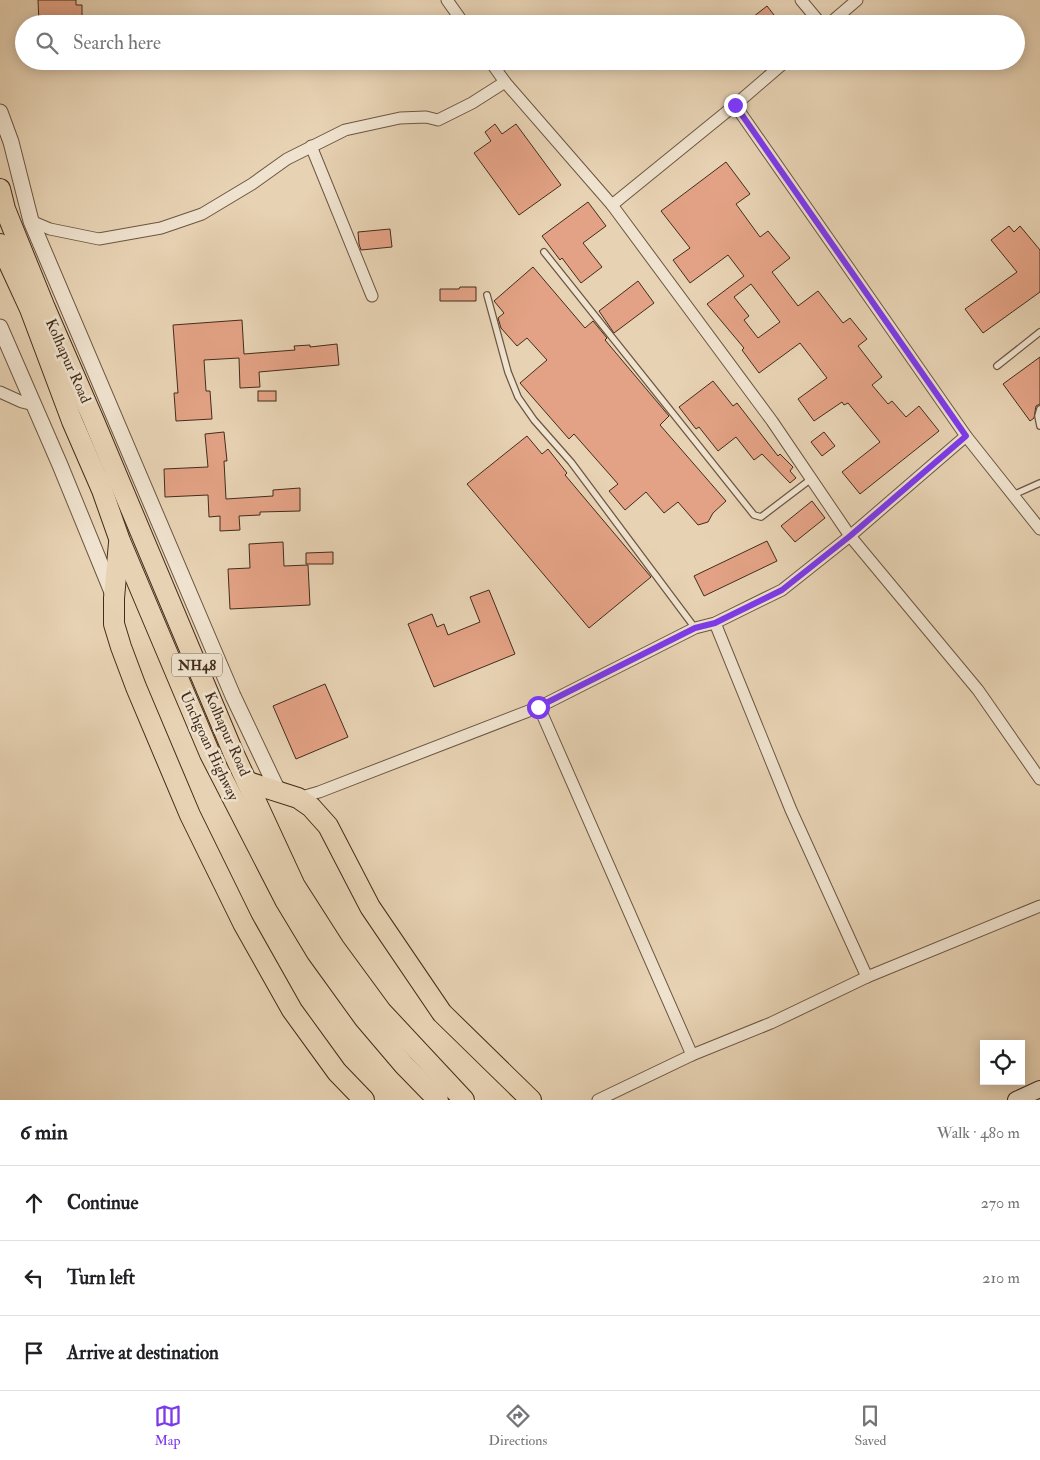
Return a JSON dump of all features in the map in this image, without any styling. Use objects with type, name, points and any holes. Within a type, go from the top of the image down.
[{"type":"highway","name":"Kolhapur Road","points":[[0,189],[5,209],[45,308],[248,782],[295,886],[334,947],[381,1011],[464,1100]]},
{"type":"highway","name":"Unchgoan Highway","points":[[0,244],[30,309],[72,421],[102,490],[120,541],[210,754],[285,900],[317,953],[364,1018],[404,1065],[438,1100]]},
{"type":"highway","points":[[120,541],[114,598],[114,624],[120,647],[190,815],[242,923],[292,1010],[337,1072],[364,1100]]},
{"type":"highway","points":[[248,782],[298,798],[310,807],[328,826],[370,907],[442,1013],[530,1100]]},
{"type":"main road","points":[[1016,1100],[1040,1089]]},
{"type":"street","points":[[447,0],[458,15]]},
{"type":"street","points":[[801,0],[814,15]]},
{"type":"street","points":[[839,15],[856,0]]},
{"type":"street","points":[[496,70],[612,205],[772,422],[850,536],[978,690],[1040,779]]},
{"type":"street","points":[[612,205],[776,70]]},
{"type":"street","points":[[31,221],[50,229],[99,239],[160,228],[202,214],[252,184],[287,159],[345,130],[400,118],[426,116],[438,120],[505,82]]},
{"type":"street","points":[[735,105],[966,436],[1040,529]]},
{"type":"street","points":[[0,112],[11,142],[31,221],[218,662],[278,791]]},
{"type":"street","points":[[311,146],[372,296]]},
{"type":"street","points":[[0,327],[114,598]]},
{"type":"street","points":[[3,396],[34,405]]},
{"type":"street","points":[[298,798],[319,792],[538,707],[695,628],[715,623],[782,590],[850,536],[966,436]]},
{"type":"street","points":[[715,623],[791,810],[867,977]]},
{"type":"street","points":[[538,707],[692,1055]]},
{"type":"street","points":[[598,1100],[692,1055],[771,1023],[867,977],[1040,906]]},
{"type":"lane","points":[[544,252],[754,515],[761,517],[811,479]]},
{"type":"lane","points":[[487,296],[508,372],[518,397],[534,420],[571,462],[695,628]]},
{"type":"lane","points":[[997,366],[1040,332]]},
{"type":"lane","points":[[1040,409],[1038,416],[1040,426]]},
{"type":"lane","points":[[1013,495],[1040,483]]},
{"type":"building","points":[[38,0],[76,0],[76,5],[82,5],[82,15],[39,15]]},
{"type":"building","points":[[767,6],[774,15],[756,15]]},
{"type":"building","points":[[495,124],[502,134],[516,124],[561,185],[519,215],[474,153],[491,141],[485,132]]},
{"type":"building","points":[[726,162],[750,194],[736,204],[760,237],[768,231],[790,258],[772,272],[798,306],[818,291],[843,323],[850,318],[867,339],[858,346],[882,377],[872,385],[888,404],[892,401],[906,417],[919,406],[939,431],[860,494],[842,472],[880,442],[848,403],[844,405],[842,402],[814,421],[798,399],[827,378],[800,343],[759,373],[742,350],[744,348],[707,304],[744,276],[728,255],[690,283],[673,260],[690,248],[661,211]],"holes":[[[751,284],[780,322],[758,338],[744,320],[749,316],[734,297]]]},
{"type":"building","points":[[588,202],[606,226],[583,243],[602,267],[581,283],[542,236]]},
{"type":"building","points":[[1009,226],[1014,232],[1020,226],[1040,250],[1040,292],[983,333],[965,309],[1017,272],[991,240]]},
{"type":"building","points":[[390,229],[392,247],[361,250],[358,232]]},
{"type":"building","points":[[533,267],[585,328],[593,321],[607,338],[605,340],[669,416],[660,425],[726,501],[713,513],[708,522],[698,525],[678,502],[664,513],[646,492],[625,510],[609,491],[618,484],[574,434],[569,439],[520,383],[547,360],[527,338],[517,346],[501,328],[498,318],[504,313],[494,301]]},
{"type":"building","points":[[638,281],[654,303],[614,333],[599,311]]},
{"type":"building","points":[[460,287],[476,287],[476,301],[440,301],[440,289],[459,289]]},
{"type":"building","points":[[242,320],[244,354],[295,350],[294,346],[310,345],[310,347],[337,344],[339,365],[259,372],[260,387],[240,388],[239,358],[204,360],[206,391],[210,391],[212,419],[176,421],[174,393],[178,393],[173,325]]},
{"type":"building","points":[[1040,357],[1040,404],[1036,406],[1034,418],[1030,421],[1003,384]]},
{"type":"building","points":[[713,381],[733,406],[737,403],[778,456],[780,454],[793,467],[790,471],[796,478],[790,483],[762,454],[754,460],[736,437],[718,451],[699,427],[696,429],[679,407]]},
{"type":"building","points":[[258,391],[276,391],[276,401],[258,401]]},
{"type":"building","points":[[224,432],[227,461],[224,461],[226,499],[273,496],[273,490],[300,488],[300,511],[260,512],[260,515],[239,516],[240,530],[220,531],[220,516],[209,517],[208,495],[165,497],[164,469],[208,467],[205,434]]},
{"type":"building","points":[[824,432],[835,446],[822,456],[811,442]]},
{"type":"building","points":[[527,436],[542,454],[548,449],[567,473],[565,475],[651,577],[589,628],[467,484]]},
{"type":"building","points":[[812,501],[825,518],[795,542],[781,526]]},
{"type":"building","points":[[767,541],[777,561],[704,596],[694,576]]},
{"type":"building","points":[[283,542],[284,566],[308,565],[310,605],[230,609],[228,569],[250,568],[249,544]]},
{"type":"building","points":[[333,552],[333,564],[306,564],[306,553]]},
{"type":"building","points":[[489,590],[515,654],[434,687],[408,624],[432,614],[437,627],[444,624],[448,635],[480,622],[470,597]]},
{"type":"building","points":[[325,684],[348,737],[296,759],[273,706]]},
{"type":"route","points":[[538,707],[695,628],[715,623],[782,590],[850,536],[966,436],[735,105]]}]
